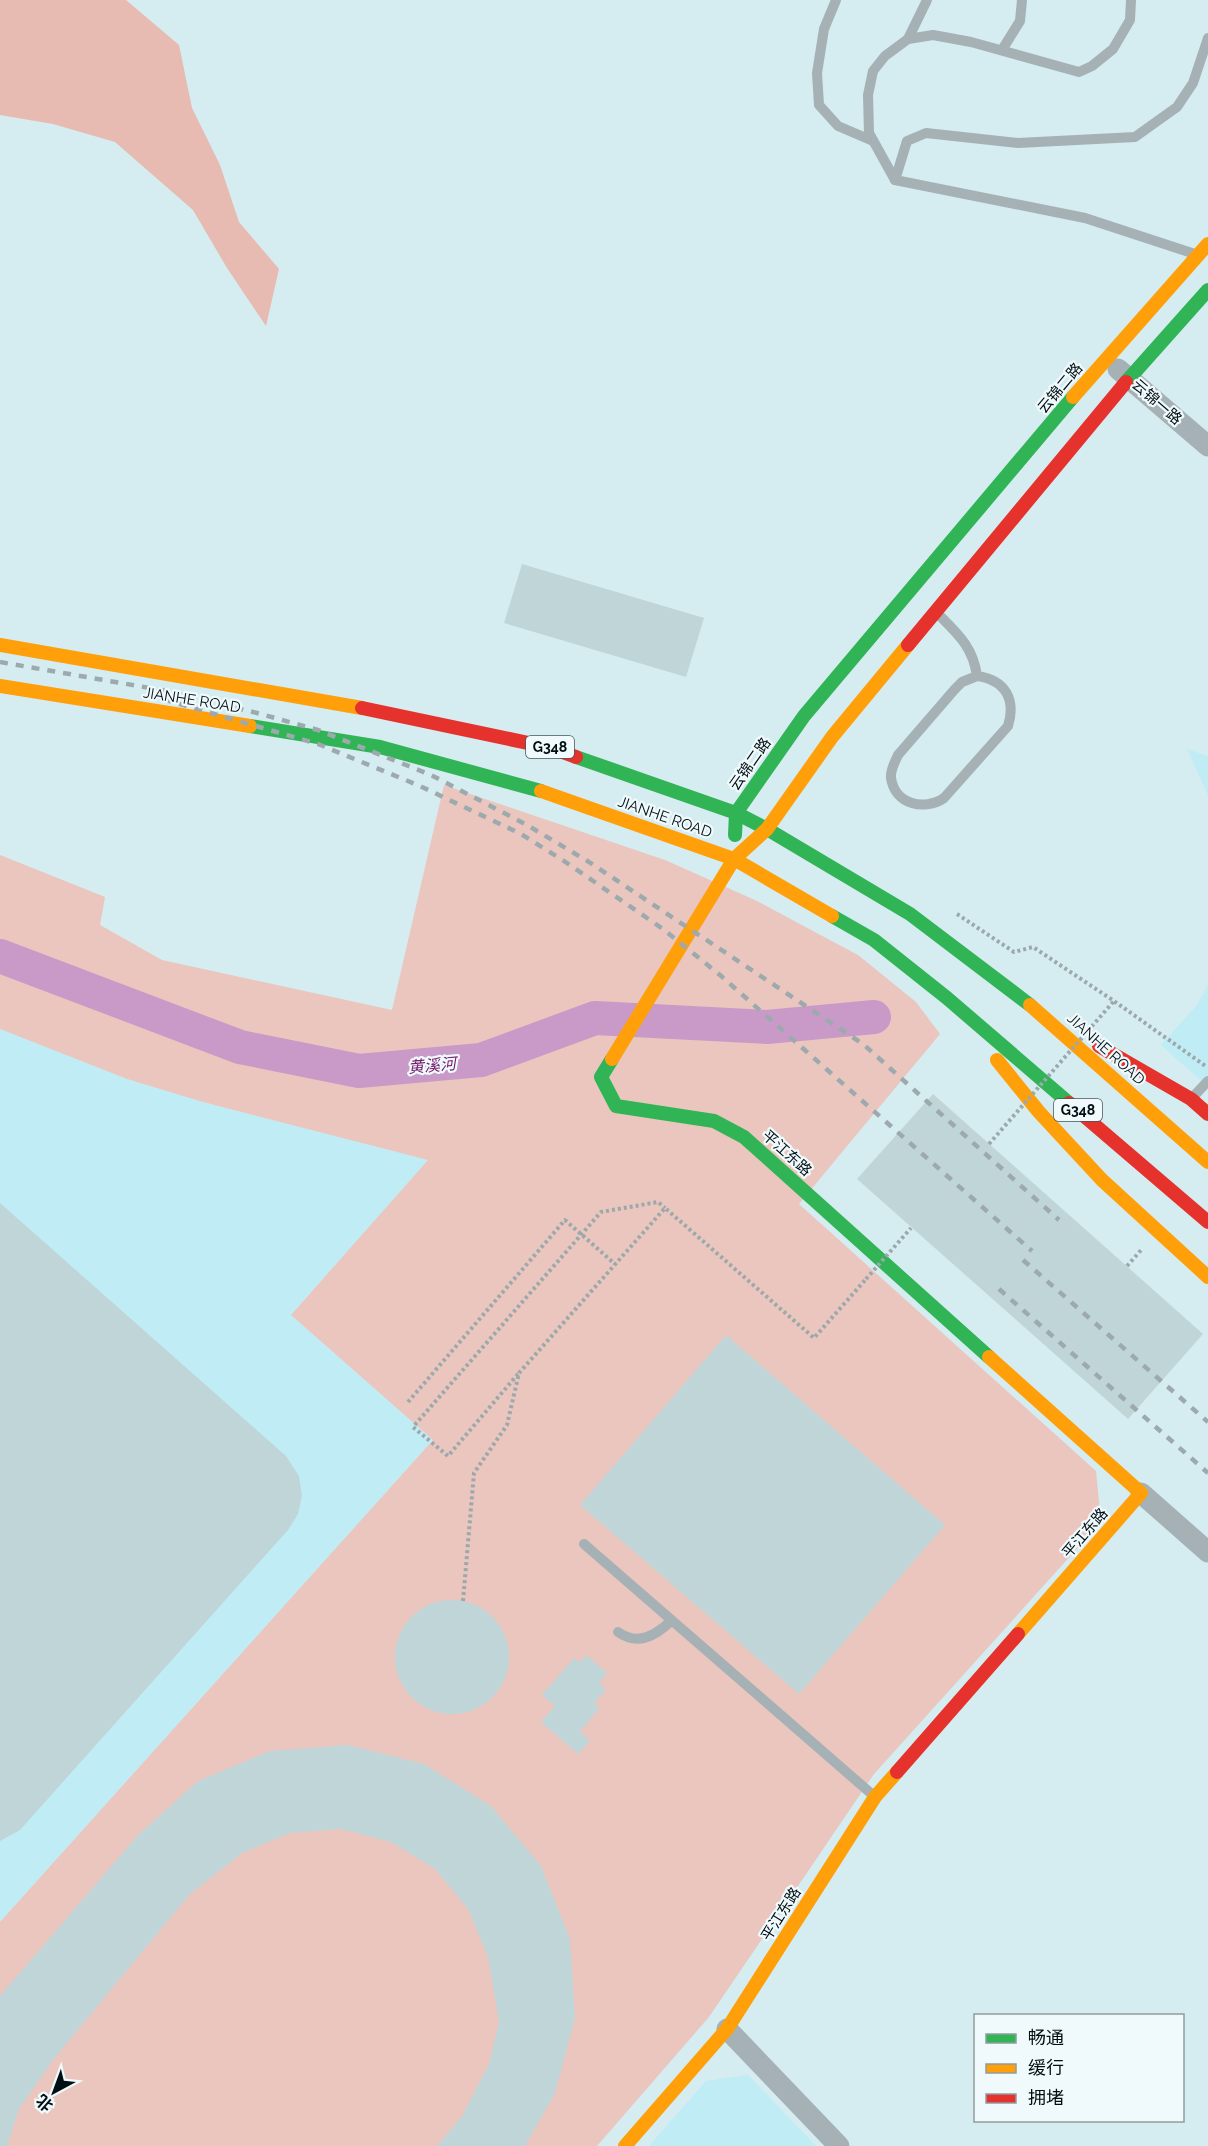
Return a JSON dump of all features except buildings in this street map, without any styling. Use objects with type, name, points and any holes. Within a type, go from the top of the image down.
[{"type":"main road","name":"云锦二路","points":[[734,859],[736,813],[804,716],[1106,358],[1208,244]]},
{"type":"main road","points":[[734,859],[767,829],[831,737],[1129,378],[1208,290]]},
{"type":"main road","name":"JIANHE ROAD","points":[[0,645],[391,713],[552,748],[736,813],[910,914],[1038,1011],[1208,1162]]},
{"type":"main road","name":"JIANHE ROAD","points":[[0,686],[380,747],[537,790],[734,859],[874,940],[947,998],[1208,1222]]},
{"type":"main road","name":"平江东路","points":[[626,2146],[727,2029],[875,1797],[1141,1494],[744,1137],[714,1121],[616,1106],[602,1077],[734,859]]},
{"type":"main road","points":[[947,998],[1039,1112],[1102,1180],[1208,1277]]},
{"type":"main road","points":[[1038,1011],[1191,1099],[1208,1114]]},
{"type":"street","name":"云锦一路","points":[[1106,358],[1208,446]]},
{"type":"street","points":[[1141,1494],[1208,1552]]},
{"type":"street","points":[[727,2029],[839,2146]]},
{"type":"lane","points":[[836,0],[824,29],[818,73],[819,105],[838,126],[873,141]]},
{"type":"lane","points":[[908,39],[927,0]]},
{"type":"lane","points":[[1002,50],[1020,21],[1022,0]]},
{"type":"lane","points":[[1131,0],[1130,20],[1113,49],[1092,66],[1079,72],[971,42],[933,35],[908,39],[885,56],[873,71],[868,95],[869,133],[895,180],[1085,218],[1198,255]]},
{"type":"lane","points":[[895,180],[907,141],[926,134],[1018,143],[1135,137],[1177,107],[1193,83],[1208,38]]},
{"type":"lane","points":[[936,612],[962,637],[975,660],[977,676]]},
{"type":"lane","points":[[977,676],[1001,686],[1011,699],[1012,713],[1008,726],[944,798],[935,804],[923,806],[906,801],[896,791],[891,778],[892,767],[898,755],[962,682],[977,676]]},
{"type":"lane","points":[[1191,1099],[1208,1081]]},
{"type":"lane","points":[[584,1544],[875,1797]]},
{"type":"lane","points":[[618,1632],[628,1639],[638,1640],[663,1629],[671,1621]]},
{"type":"path","points":[[957,914],[1014,951],[1033,947],[1114,1000],[1208,1067]]},
{"type":"path","points":[[989,1144],[1114,1000]]},
{"type":"path","points":[[665,1208],[448,1456],[413,1427],[601,1212],[658,1202],[665,1208],[814,1338],[911,1228]]},
{"type":"path","points":[[408,1402],[565,1221],[615,1264]]},
{"type":"path","points":[[464,1601],[474,1473],[507,1425],[519,1373]]},
{"type":"shaded area","points":[[0,0],[126,0],[179,45],[192,108],[220,165],[239,222],[279,269],[266,326],[227,268],[193,210],[115,142],[53,124],[0,115]]},
{"type":"shaded area","points":[[1187,749],[1208,756],[1208,795]]},
{"type":"shaded area","points":[[444,785],[665,860],[757,901],[858,955],[916,1002],[940,1034],[799,1204],[1096,1471],[1101,1522],[874,1774],[709,2017],[597,2146],[0,2146],[0,1922],[433,1440],[291,1315],[428,1160],[203,1102],[127,1079],[0,1029],[0,855],[105,897],[100,925],[162,960],[392,1010]]},
{"type":"shaded area","points":[[1208,985],[1208,1087],[1161,1045],[1197,1005]]},
{"type":"shaded area","points":[[0,1029],[127,1079],[203,1102],[428,1160],[291,1315],[433,1440],[0,1922]]},
{"type":"shaded area","points":[[748,2075],[816,2146],[649,2146],[706,2081]]},
{"type":"waterway","name":"黄溪河","points":[[0,956],[240,1047],[359,1071],[481,1060],[595,1018],[767,1027],[874,1017]]},
{"type":"railway","points":[[0,662],[167,691],[318,730],[431,775],[527,825],[589,862],[863,1044],[1059,1220]]},
{"type":"railway","points":[[148,696],[318,744],[420,786],[521,834],[663,929],[720,975],[1032,1251]]},
{"type":"railway","points":[[1023,1260],[1208,1422]]},
{"type":"railway","points":[[999,1289],[1208,1473]]},
{"type":"traffic: fast","points":[[1126,382],[1208,290]]},
{"type":"traffic: fast","points":[[735,835],[736,813],[804,716],[1073,397]]},
{"type":"traffic: fast","points":[[250,726],[380,747],[541,791]]},
{"type":"traffic: fast","points":[[576,757],[736,813],[767,829],[910,914],[1030,1005]]},
{"type":"traffic: fast","points":[[832,916],[874,940],[947,998],[1069,1103]]},
{"type":"traffic: fast","points":[[612,1059],[601,1077],[616,1106],[714,1121],[744,1137],[989,1357]]},
{"type":"traffic: slow","points":[[1073,397],[1208,244]]},
{"type":"traffic: slow","points":[[0,645],[362,708]]},
{"type":"traffic: slow","points":[[612,1059],[734,859],[767,829],[832,737],[908,645]]},
{"type":"traffic: slow","points":[[0,686],[250,726]]},
{"type":"traffic: slow","points":[[541,791],[734,859],[832,916]]},
{"type":"traffic: slow","points":[[1030,1005],[1208,1162]]},
{"type":"traffic: slow","points":[[997,1060],[1039,1112],[1102,1180],[1208,1277]]},
{"type":"traffic: slow","points":[[989,1357],[1141,1493],[1018,1634]]},
{"type":"traffic: slow","points":[[625,2146],[727,2029],[875,1797],[897,1772]]},
{"type":"traffic: jam","points":[[908,645],[1126,382]]},
{"type":"traffic: jam","points":[[362,708],[552,748],[576,757]]},
{"type":"traffic: jam","points":[[1099,1046],[1191,1099],[1208,1114]]},
{"type":"traffic: jam","points":[[1069,1103],[1208,1222]]},
{"type":"traffic: jam","points":[[897,1772],[1018,1634]]}]
